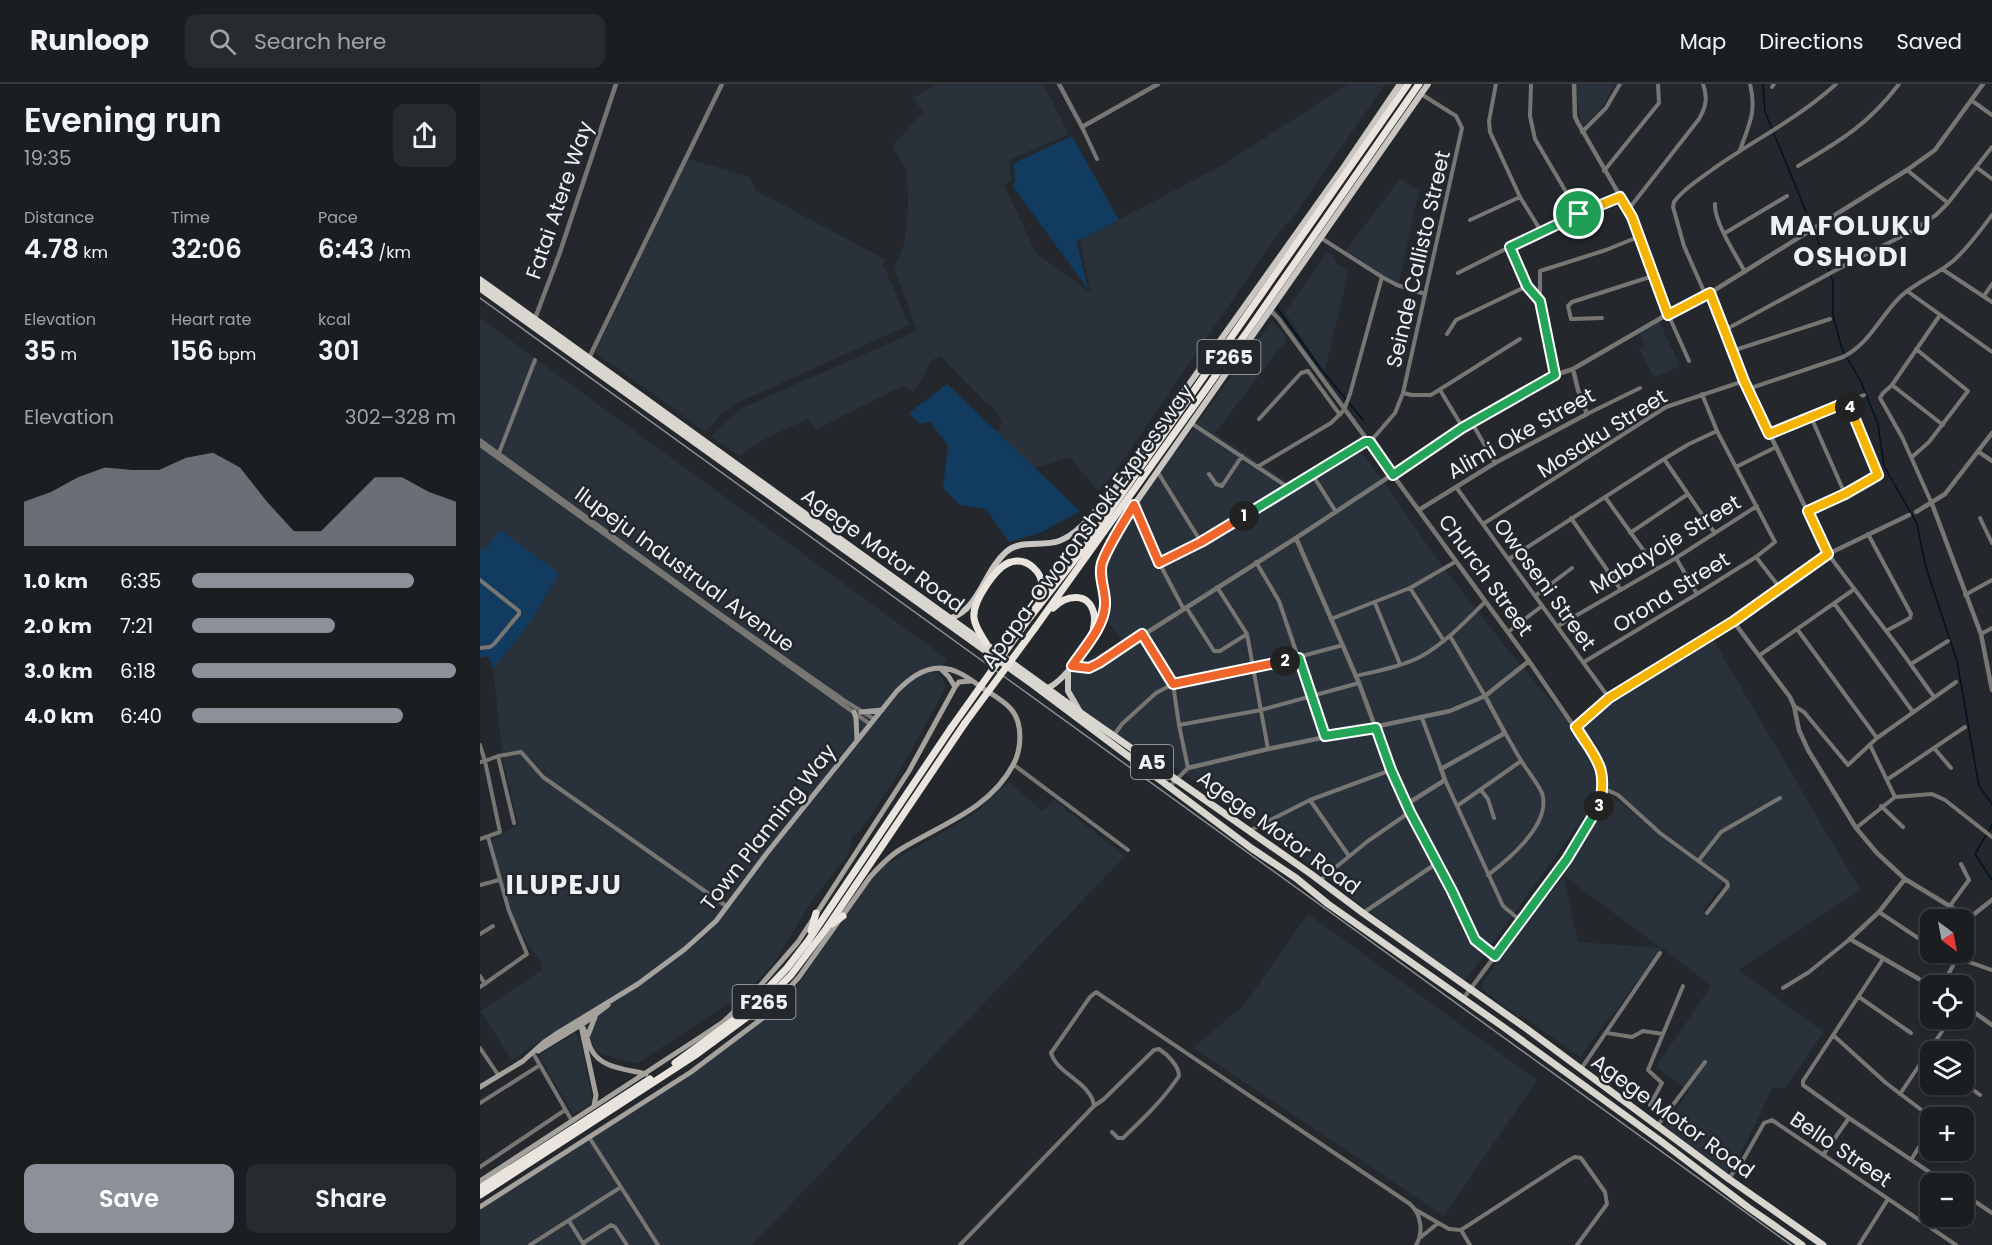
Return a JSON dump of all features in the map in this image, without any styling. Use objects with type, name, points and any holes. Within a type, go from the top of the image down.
[{"type":"highway","name":"Apapa-Oworonshoki Expressway","points":[[480,1188],[724,1029],[787,968],[951,729],[1027,621],[1087,544],[1408,84]]},
{"type":"highway","name":"Apapa-Oworonshoki Expressway","points":[[480,1195],[728,1032],[754,1012],[791,975],[827,932],[842,905],[964,723],[1188,421],[1419,84]]},
{"type":"highway","name":"Agege Motor Road","points":[[480,280],[533,323],[882,573],[951,618],[1081,713],[1319,880],[1823,1245]]},
{"type":"highway","name":"Agege Motor Road","points":[[480,288],[589,358],[1251,848],[1802,1245]]},
{"type":"highway","points":[[986,643],[976,625],[974,606],[998,571],[1011,562],[1025,562],[1035,569],[1041,585],[1040,597],[1027,621]]},
{"type":"highway","points":[[1035,628],[1056,605],[1071,597],[1087,602],[1094,612],[1092,638]]},
{"type":"highway","points":[[827,932],[842,905]]},
{"type":"highway","points":[[811,924],[827,912]]},
{"type":"highway","points":[[808,940],[816,913]]},
{"type":"highway","points":[[832,924],[843,916]]},
{"type":"main road","name":"Apapa-Oworonshoki Expressway","points":[[951,618],[959,615],[969,606],[1005,552],[1022,545],[1050,543],[1069,536],[1113,491],[1346,170],[1400,84]]},
{"type":"main road","name":"Apapa-Oworonshoki Expressway","points":[[1048,688],[1061,681],[1068,673],[1092,638],[1104,614],[1102,563],[1134,505],[1188,421],[1270,310],[1428,84]]},
{"type":"main road","name":"Apapa-Oworonshoki Expressway","points":[[480,1207],[691,1072],[764,1017],[799,977],[827,932],[843,916],[870,877],[899,850],[981,803],[1014,765],[1020,738],[1015,716],[1007,705],[953,670],[940,668]]},
{"type":"main road","points":[[940,668],[955,687]]},
{"type":"main road","name":"Town Planning Way","points":[[480,1087],[638,984],[685,949],[716,921],[872,722],[908,680],[940,668]]},
{"type":"main road","points":[[1068,673],[1068,690],[1081,713]]},
{"type":"main road","points":[[816,913],[909,771],[955,687],[963,680],[975,683]]},
{"type":"main road","points":[[851,710],[856,718],[857,741]]},
{"type":"main road","points":[[861,712],[882,710]]},
{"type":"main road","points":[[480,1182],[723,1022],[782,962],[811,924]]},
{"type":"main road","name":"Town Planning Way","points":[[580,1021],[596,1015],[613,1000]]},
{"type":"main road","points":[[588,1035],[596,1015]]},
{"type":"main road","points":[[580,1021],[588,1035],[589,1047],[600,1061],[646,1074]]},
{"type":"main road","points":[[580,1021],[596,1095],[594,1106]]},
{"type":"street","name":"Fatai Atere Way","points":[[533,323],[616,84]]},
{"type":"street","points":[[589,358],[722,84]]},
{"type":"street","points":[[1059,84],[1097,159]]},
{"type":"street","points":[[1082,127],[1158,84]]},
{"type":"street","points":[[1496,84],[1489,121],[1490,132],[1520,197],[1541,231]]},
{"type":"street","points":[[1531,84],[1530,116],[1535,139],[1579,214]]},
{"type":"street","points":[[1574,84],[1575,117],[1628,210],[1668,315],[1689,362]]},
{"type":"street","points":[[1582,132],[1606,108],[1620,84]]},
{"type":"street","points":[[1604,171],[1659,103],[1658,84]]},
{"type":"street","points":[[1628,210],[1699,119],[1706,107],[1703,84]]},
{"type":"street","points":[[1740,150],[1753,113],[1754,97],[1750,84]]},
{"type":"street","points":[[1836,84],[1815,103],[1740,150],[1677,197],[1673,207],[1684,246],[1725,330],[1744,381],[1828,554],[1934,697]]},
{"type":"street","points":[[1798,166],[1842,141],[1864,124],[1899,84]]},
{"type":"street","points":[[1072,666],[1089,668],[1099,663],[1296,538],[1462,428],[1555,375],[1573,369],[1708,295],[1907,171],[1935,150],[1983,84]]},
{"type":"street","name":"Seinde Callisto Street","points":[[1370,442],[1395,413],[1403,393],[1462,128],[1456,116],[1421,93]]},
{"type":"street","points":[[1971,100],[1992,115]]},
{"type":"street","points":[[1725,330],[1910,232],[1936,215],[1992,147]]},
{"type":"street","points":[[1976,167],[1992,179]]},
{"type":"street","points":[[1907,171],[1948,203]]},
{"type":"street","points":[[1725,233],[1787,196]]},
{"type":"street","points":[[1470,220],[1520,197]]},
{"type":"street","points":[[1458,273],[1541,231],[1620,197]]},
{"type":"street","points":[[1715,204],[1714,210],[1746,272]]},
{"type":"street","points":[[1748,388],[1843,357],[1863,344],[1890,307],[1907,291],[1942,269],[1964,250],[1992,215]]},
{"type":"street","points":[[1555,375],[1540,301],[1539,278],[1542,270],[1638,237]]},
{"type":"street","points":[[1321,238],[1382,277],[1397,285],[1425,294]]},
{"type":"street","points":[[1510,247],[1527,286],[1540,301]]},
{"type":"street","points":[[1942,269],[1992,302]]},
{"type":"street","points":[[1602,318],[1573,319],[1569,317],[1568,306],[1572,302],[1653,276]]},
{"type":"street","points":[[1257,467],[1331,423],[1342,412],[1348,402],[1382,277]]},
{"type":"street","points":[[1984,296],[1992,284]]},
{"type":"street","points":[[1447,333],[1456,320],[1527,286]]},
{"type":"street","points":[[1907,291],[1992,352]]},
{"type":"street","name":"Church Street","points":[[1270,310],[1278,318],[1342,412],[1370,442],[1576,727],[1599,763],[1604,788]]},
{"type":"street","points":[[1940,315],[1892,385],[1880,398],[1912,457],[1982,634],[1992,690]]},
{"type":"street","points":[[1732,351],[1830,319]]},
{"type":"street","points":[[1403,393],[1426,397],[1520,339]]},
{"type":"street","points":[[1912,457],[1929,442],[1968,391],[1917,349]]},
{"type":"street","points":[[499,453],[534,360]]},
{"type":"street","points":[[1573,369],[1587,414]]},
{"type":"street","points":[[1259,419],[1305,371],[1308,371],[1342,412]]},
{"type":"street","name":"Mosaku Street","points":[[1483,524],[1666,407],[1744,381]]},
{"type":"street","points":[[1892,385],[1943,425]]},
{"type":"street","name":"Alimi Oke Street","points":[[1419,510],[1496,463],[1641,388]]},
{"type":"street","points":[[1440,390],[1462,428]]},
{"type":"street","points":[[1702,394],[1717,431],[1757,506]]},
{"type":"street","points":[[1769,434],[1864,395]]},
{"type":"street","points":[[1808,511],[1877,476],[1878,472],[1847,402]]},
{"type":"street","points":[[1811,417],[1845,494]]},
{"type":"street","points":[[1188,421],[1290,488]]},
{"type":"street","points":[[1472,423],[1496,463]]},
{"type":"street","points":[[1509,559],[1664,459],[1717,431]]},
{"type":"street","points":[[1576,727],[1609,698],[1734,621],[1828,554],[1932,504],[1945,494],[1992,433]]},
{"type":"street","name":"Ilupeju Industrual Avenue","points":[[480,440],[872,722]]},
{"type":"street","points":[[1159,563],[1201,542],[1363,442],[1370,442]]},
{"type":"street","name":"Ilupeju Industrual Avenue","points":[[480,445],[800,675],[872,722]]},
{"type":"street","points":[[1736,467],[1776,447]]},
{"type":"street","points":[[1978,452],[1992,461]]},
{"type":"street","points":[[1209,474],[1216,483],[1222,486],[1242,456]]},
{"type":"street","points":[[1664,459],[1714,532]]},
{"type":"street","points":[[1157,471],[1201,542]]},
{"type":"street","points":[[1312,474],[1336,512]]},
{"type":"street","name":"Owoseni Street","points":[[1456,488],[1609,698]]},
{"type":"street","points":[[1630,533],[1688,494]]},
{"type":"street","points":[[1605,497],[1657,569]]},
{"type":"street","points":[[1134,505],[1159,563],[1214,651],[1220,651],[1247,634]]},
{"type":"street","name":"Mabayoje Street","points":[[1558,626],[1676,558],[1757,506]]},
{"type":"street","name":"Orona Street","points":[[1584,663],[1697,594],[1772,544],[1775,539],[1757,506]]},
{"type":"street","points":[[1571,518],[1621,590]]},
{"type":"street","points":[[1980,518],[1992,543]]},
{"type":"street","points":[[1867,534],[1911,614],[1910,618],[1886,631]]},
{"type":"street","points":[[1296,538],[1359,683],[1391,770],[1410,812],[1475,940],[1495,956]]},
{"type":"street","points":[[1756,556],[1780,589]]},
{"type":"street","points":[[1676,558],[1697,594]]},
{"type":"street","points":[[1256,562],[1279,601],[1325,736]]},
{"type":"street","points":[[1331,619],[1410,588],[1455,562]]},
{"type":"street","points":[[1535,596],[1572,568]]},
{"type":"street","points":[[480,580],[519,611],[519,614],[494,644],[480,648]]},
{"type":"street","points":[[1965,595],[1992,580]]},
{"type":"street","points":[[1217,587],[1247,634],[1268,749]]},
{"type":"street","points":[[1410,588],[1444,641]]},
{"type":"street","points":[[1760,655],[1853,590]]},
{"type":"street","points":[[1356,676],[1419,657],[1450,636],[1485,602]]},
{"type":"street","points":[[1375,603],[1400,664]]},
{"type":"street","points":[[1834,603],[1913,712]]},
{"type":"street","points":[[1508,632],[1542,606]]},
{"type":"street","points":[[1734,621],[1790,697],[1799,730],[1808,750],[1856,828],[1877,853],[1905,879],[1969,917],[1992,900]]},
{"type":"street","points":[[1982,634],[1992,628]]},
{"type":"street","points":[[1797,629],[1877,738]]},
{"type":"street","points":[[1142,634],[1173,684],[1188,768]]},
{"type":"street","points":[[1450,636],[1541,792],[1542,811],[1525,842],[1507,861],[1488,875]]},
{"type":"street","points":[[1911,664],[1948,641]]},
{"type":"street","points":[[1114,735],[1122,724],[1156,693],[1173,684],[1254,669],[1342,645]]},
{"type":"street","points":[[1169,787],[1188,768],[1325,736],[1376,728],[1450,711],[1485,696],[1529,661]]},
{"type":"street","points":[[1794,706],[1804,712],[1848,765],[1877,738],[1956,682]]},
{"type":"street","points":[[1179,725],[1261,710],[1359,683]]},
{"type":"street","points":[[1422,718],[1445,780],[1503,906],[1521,921]]},
{"type":"street","points":[[1888,779],[1965,727]]},
{"type":"street","points":[[1441,769],[1505,733]]},
{"type":"street","points":[[480,745],[500,832],[480,839]]},
{"type":"street","points":[[1870,745],[1895,797]]},
{"type":"street","points":[[1934,748],[1951,768]]},
{"type":"street","points":[[485,761],[521,752],[543,777],[726,906]]},
{"type":"street","points":[[498,756],[514,823]]},
{"type":"street","points":[[1457,806],[1521,761]]},
{"type":"street","points":[[1014,765],[1128,850]]},
{"type":"street","points":[[1250,831],[1310,800],[1391,770]]},
{"type":"street","points":[[1407,804],[1445,780]]},
{"type":"street","points":[[1463,999],[1567,859],[1599,806],[1604,788],[1618,795],[1660,833],[1728,884],[1707,913]]},
{"type":"street","points":[[1481,790],[1488,799],[1494,818]]},
{"type":"street","points":[[1856,828],[1895,797],[1932,794],[1945,800],[1991,836]]},
{"type":"street","points":[[1699,861],[1721,832],[1780,798]]},
{"type":"street","points":[[1310,800],[1349,856]]},
{"type":"street","points":[[1881,806],[1903,826]]},
{"type":"street","points":[[1319,880],[1410,812]]},
{"type":"street","points":[[480,987],[527,954],[509,911],[488,837]]},
{"type":"street","points":[[1363,913],[1437,863]]},
{"type":"street","points":[[1949,907],[1968,884],[1968,877],[1961,864]]},
{"type":"street","points":[[1783,988],[1809,972],[1850,939],[1879,912],[1905,879]]},
{"type":"street","points":[[480,885],[499,880]]},
{"type":"street","points":[[1879,912],[1920,939]]},
{"type":"street","points":[[480,934],[493,926]]},
{"type":"street","points":[[1850,939],[1920,980]]},
{"type":"street","points":[[1581,1069],[1660,953]]},
{"type":"street","points":[[1883,959],[1803,1084],[1930,1173]]},
{"type":"street","points":[[1972,963],[1992,970]]},
{"type":"street","points":[[480,976],[485,984]]},
{"type":"street","points":[[1650,1106],[1662,1083],[1648,1070],[1683,986]]},
{"type":"street","points":[[1094,1106],[1092,1097],[1054,1061],[1051,1053],[1090,997],[1096,992],[1416,1210],[1449,1230],[1461,1230],[1575,1157],[1581,1158],[1605,1192],[1607,1204],[1577,1245]]},
{"type":"street","points":[[1859,997],[1911,1033]]},
{"type":"street","points":[[1974,1012],[1992,1024]]},
{"type":"street","points":[[1607,1033],[1632,1037],[1643,1030],[1663,1034]]},
{"type":"street","points":[[1833,1035],[1920,1109]]},
{"type":"street","points":[[480,1048],[499,1076]]},
{"type":"street","points":[[960,1245],[1094,1106],[1154,1050],[1163,1051],[1177,1067],[1179,1076],[1152,1112],[1123,1138],[1118,1138],[1112,1132]]},
{"type":"street","points":[[532,1053],[572,1121]]},
{"type":"street","points":[[1658,1126],[1705,1062]]},
{"type":"street","points":[[1900,1094],[1920,1064]]},
{"type":"street","points":[[480,1103],[540,1065]]},
{"type":"street","points":[[1974,1090],[1980,1095]]},
{"type":"street","points":[[480,1167],[565,1110]]},
{"type":"street","points":[[1823,1155],[1849,1118]]},
{"type":"street","name":"Bello Street","points":[[1729,1179],[1743,1160],[1764,1123],[1772,1120],[1956,1245]]},
{"type":"street","points":[[589,1137],[658,1245]]},
{"type":"street","points":[[1911,1161],[1920,1146]]},
{"type":"street","points":[[530,1245],[621,1187]]},
{"type":"street","points":[[1859,1245],[1888,1199]]},
{"type":"street","points":[[1974,1201],[1992,1213]]},
{"type":"street","points":[[1416,1210],[1421,1237]]},
{"type":"street","points":[[569,1221],[584,1244],[611,1225],[615,1227],[627,1245]]},
{"type":"street","points":[[1416,1245],[1421,1237],[1438,1223]]},
{"type":"street","points":[[1461,1230],[1470,1245]]},
{"type":"shaded area","points":[[936,84],[1043,84],[1069,134],[1009,160],[1011,181],[1004,185],[1036,253],[1091,293],[1080,240],[1223,165],[1348,84],[1385,84],[1289,223],[1287,222],[1255,267],[1113,475],[1098,491],[1070,457],[1028,470],[997,434],[1002,423],[994,407],[988,405],[940,356],[932,360],[914,392],[902,386],[815,430],[808,419],[766,438],[739,456],[711,437],[740,409],[917,331],[894,268],[904,245],[908,206],[907,171],[893,148],[923,112],[913,98]]},
{"type":"shaded area","points":[[1575,84],[1615,84],[1601,108],[1584,125],[1580,118]]},
{"type":"shaded area","points":[[1070,137],[1073,138],[1119,220],[1080,240],[1076,239],[1088,289],[1013,187],[1014,163]]},
{"type":"shaded area","points":[[688,159],[750,177],[755,190],[886,260],[883,264],[909,325],[737,403],[724,412],[706,432],[595,353]]},
{"type":"shaded area","points":[[1400,179],[1419,191],[1398,286],[1343,254]]},
{"type":"shaded area","points":[[1327,252],[1333,255],[1337,264],[1349,270],[1323,379],[1320,366],[1285,312]]},
{"type":"shaded area","points":[[480,318],[947,659],[938,672],[946,685],[941,697],[894,781],[859,832],[853,836],[848,855],[811,902],[773,964],[749,990],[638,1063],[598,1053],[577,1019],[512,1060],[480,1011],[542,970],[540,960],[528,945],[505,902],[491,841],[518,824],[503,759],[493,669],[530,623],[499,531],[484,552],[480,549],[482,519],[480,518]]},
{"type":"shaded area","points":[[1272,321],[1287,339],[1215,433],[1288,483],[1354,442],[1434,555],[1509,651],[1576,731],[1594,769],[1598,787],[1594,803],[1463,984],[1285,846],[1174,766],[1076,711],[1068,668],[1122,642],[1104,616],[1111,589],[1101,565],[1119,531],[1173,451],[1176,452]]},
{"type":"shaded area","points":[[1659,321],[1680,366],[1654,378],[1639,348],[1645,346],[1640,333]]},
{"type":"shaded area","points":[[947,384],[1080,511],[1042,532],[1009,542],[986,509],[960,505],[943,488],[948,445],[930,422],[920,424],[909,413]]},
{"type":"shaded area","points":[[500,530],[559,573],[530,623],[493,669],[489,656],[480,658],[480,549],[484,551]]},
{"type":"shaded area","points":[[1714,641],[1860,890],[1738,970],[1824,1032],[1785,1088],[1772,1088],[1745,1146],[1726,1175],[1664,1127],[1689,1091],[1656,1067],[1711,986],[1663,948],[1580,1057],[1521,1015],[1519,1017],[1482,989],[1483,981],[1564,876],[1601,810],[1606,792],[1724,882],[1703,910],[1707,914],[1731,882],[1643,819],[1607,785],[1601,757],[1595,743],[1581,730],[1610,704],[1662,669]],"holes":[[[1565,877],[1661,948],[1578,942]]]},
{"type":"shaded area","points":[[1009,782],[1042,811],[1054,800],[1125,856],[752,1245],[480,1245],[480,1206],[748,1033],[801,981],[872,875],[880,868],[973,815]]},
{"type":"shaded area","points":[[1308,914],[1537,1080],[1444,1216],[1193,1048],[1244,1005]]},
{"type":"shaded area","points":[[575,1033],[579,1036],[593,1102],[573,1115],[539,1055]]},
{"type":"waterway","points":[[1763,84],[1765,112],[1812,226]]},
{"type":"waterway","points":[[1814,230],[1829,271]]},
{"type":"waterway","points":[[1831,276],[1833,315],[1842,349],[1861,382],[1878,424],[1884,466],[1917,524],[1925,564],[1957,661],[1979,786],[1992,804]]},
{"type":"waterway","points":[[1277,308],[1324,373],[1363,420]]},
{"type":"waterway","points":[[1989,831],[1992,824]]},
{"type":"waterway","points":[[1986,835],[1975,854],[1992,880]]},
{"type":"railway","points":[[480,298],[1791,1245]]},
{"type":"district","name":"MAFOLUKU OSHODI","points":[[1851,240]]},
{"type":"district","name":"ILUPEJU","points":[[564,884]]},
{"type":"route","points":[[1620,197],[1632,217],[1668,315],[1710,293],[1744,381],[1769,434],[1847,402],[1878,472],[1877,476],[1845,494],[1808,511],[1828,554],[1734,621],[1609,698],[1576,727],[1599,763],[1604,788],[1599,806],[1567,859],[1495,956],[1475,940],[1410,812],[1391,770],[1376,728],[1325,736],[1299,658],[1173,684],[1142,634],[1089,668],[1072,666],[1092,638],[1104,614],[1102,563],[1134,505],[1159,563],[1201,542],[1363,442],[1370,442],[1393,475],[1462,428],[1555,375],[1540,301],[1527,286],[1510,247],[1579,214],[1620,197]]}]
